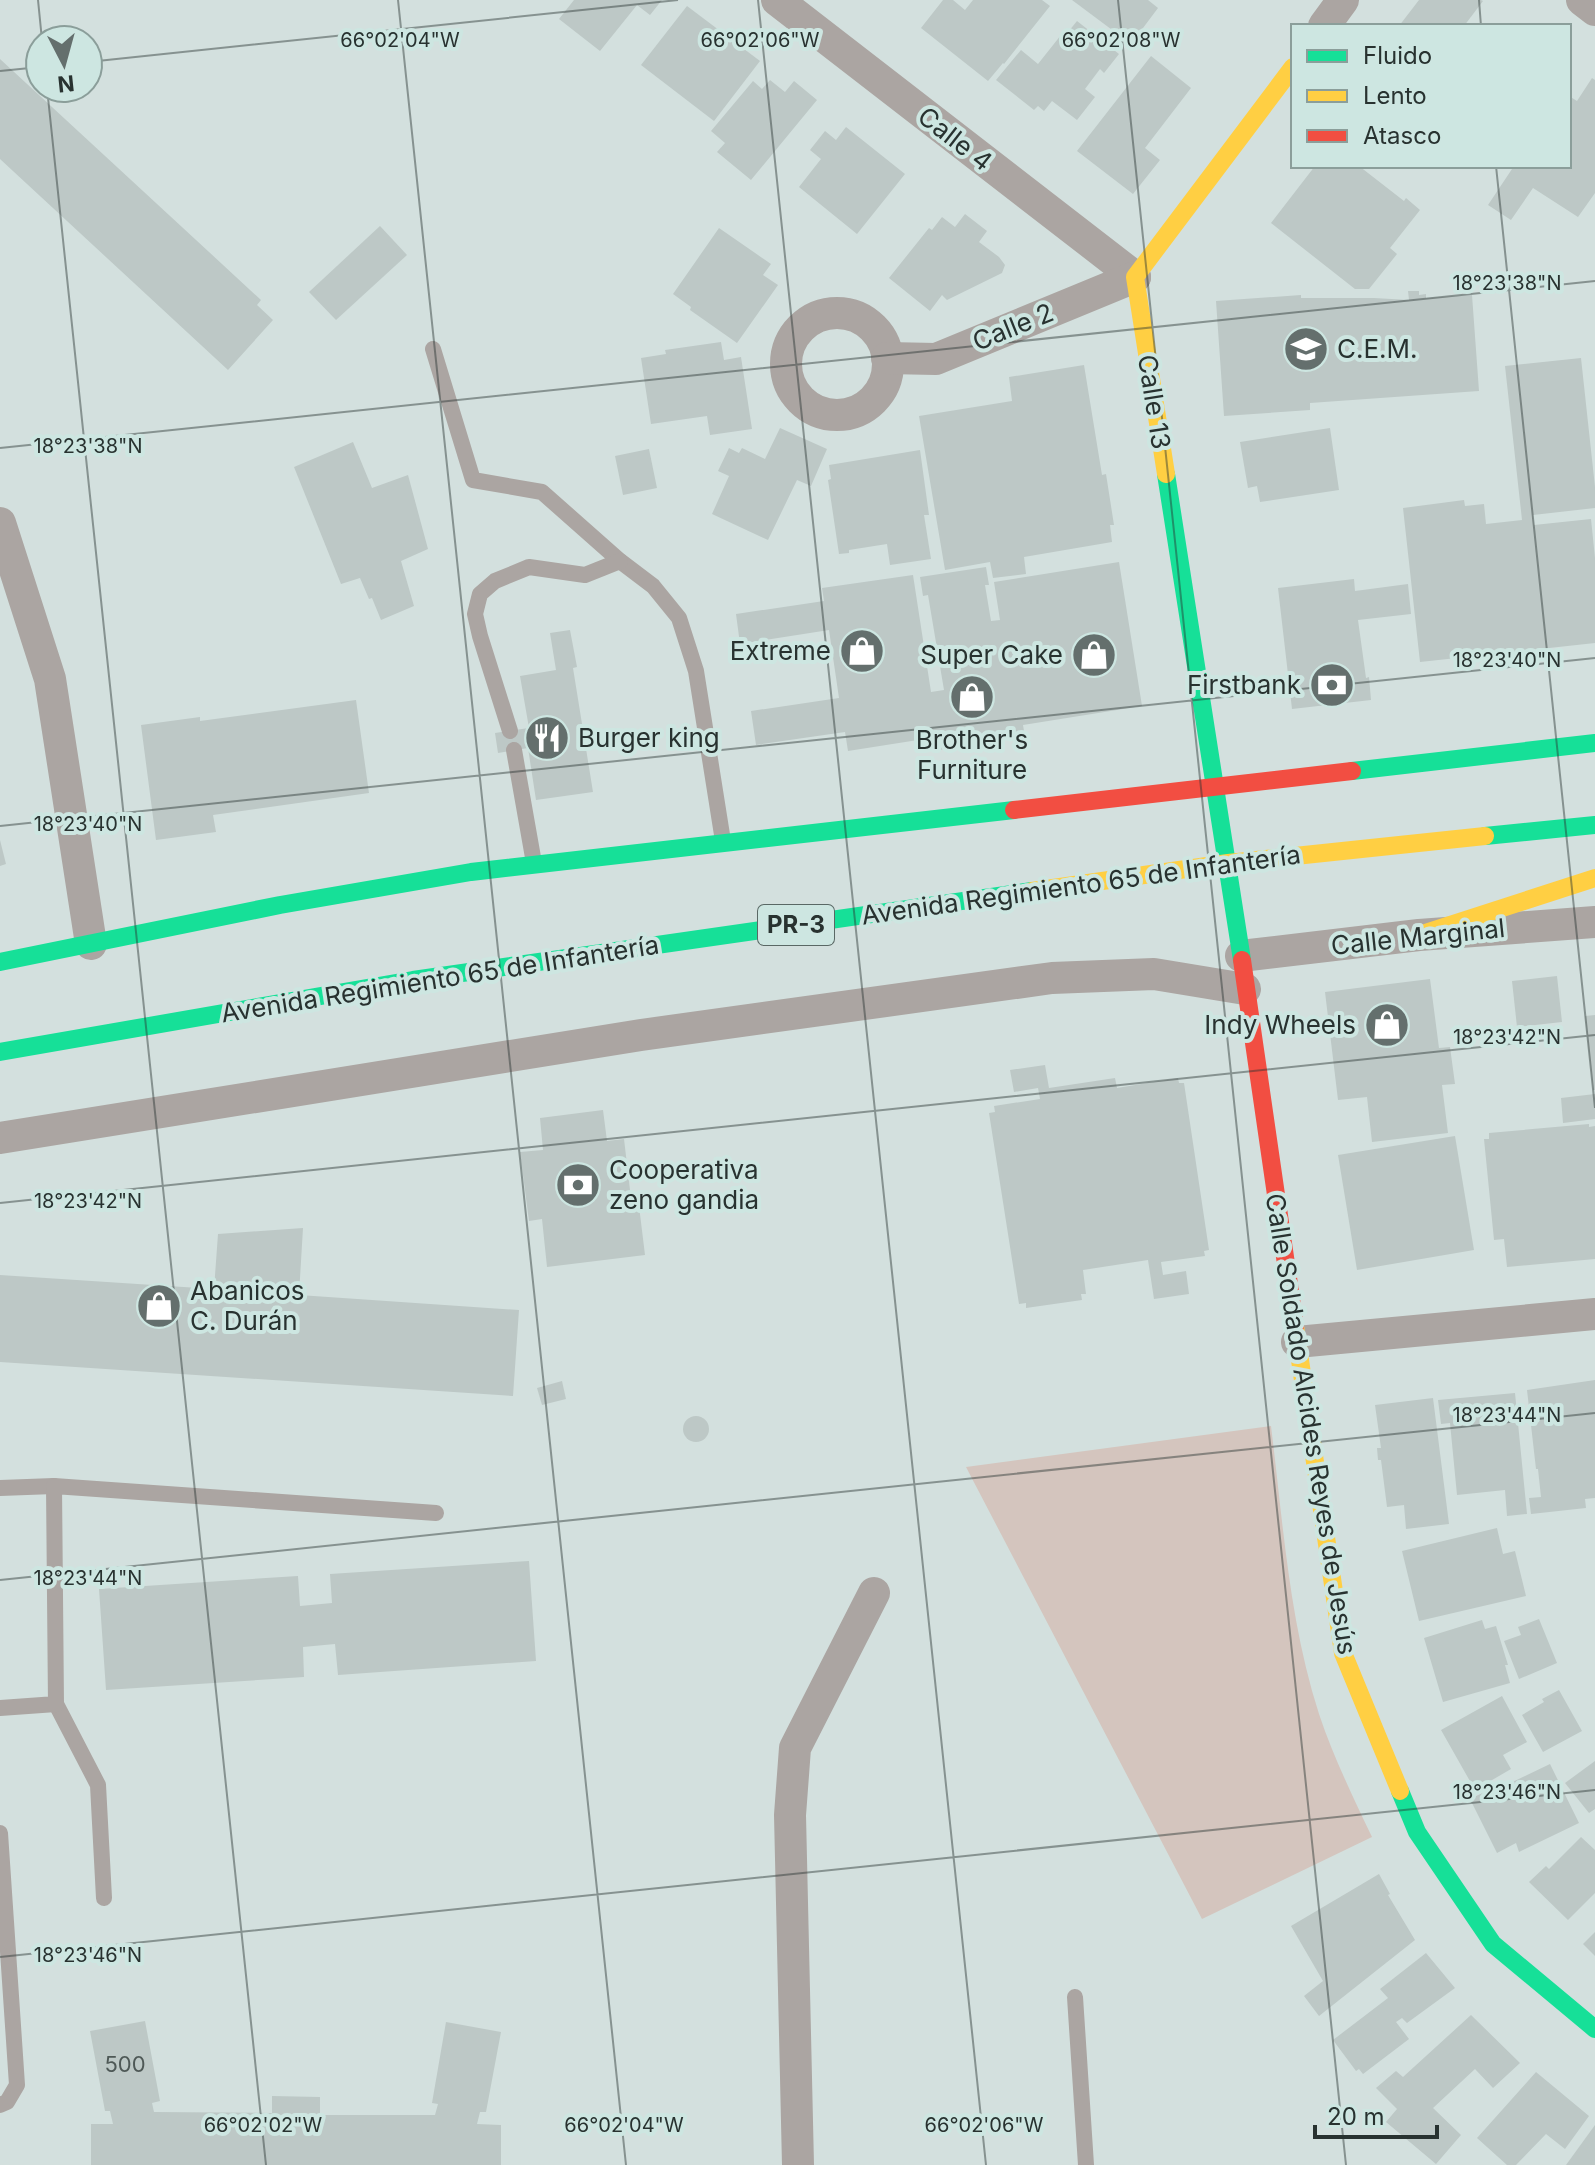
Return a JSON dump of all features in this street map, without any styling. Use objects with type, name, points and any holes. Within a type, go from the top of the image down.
[{"type":"main road","points":[[1135,277],[1291,70]]},
{"type":"main road","name":"Calle 13","points":[[1135,277],[1214,786]]},
{"type":"main road","points":[[0,962],[280,905],[471,872],[1595,743]]},
{"type":"main road","name":"Calle Soldado Alcides Reyes de Jesús","points":[[1214,786],[1228,863],[1343,1653],[1417,1832],[1493,1944],[1595,2029]]},
{"type":"main road","name":"Avenida Regimiento 65 de Infantería","points":[[0,1052],[413,980],[1228,863],[1595,825]]},
{"type":"main road","points":[[1419,935],[1595,878]]},
{"type":"street","name":"Calle 4","points":[[777,0],[1135,277]]},
{"type":"street","points":[[1325,24],[1343,0]]},
{"type":"street","points":[[1582,0],[1595,10]]},
{"type":"street","name":"Calle 2","points":[[887,358],[936,359],[1135,277]]},
{"type":"street","points":[[0,523],[50,679],[91,944]]},
{"type":"street","name":"Calle Marginal","points":[[1241,956],[1419,935],[1595,922]]},
{"type":"street","points":[[0,1138],[641,1035],[1052,978],[1154,974],[1245,989]]},
{"type":"street","points":[[1297,1342],[1595,1314]]},
{"type":"street","points":[[798,2165],[790,1815],[795,1748],[874,1593]]},
{"type":"lane","points":[[433,349],[473,480],[542,492],[653,586],[679,618],[696,671],[724,843]]},
{"type":"lane","points":[[510,731],[475,614],[480,594],[495,581],[529,567],[585,575],[620,561]]},
{"type":"lane","points":[[514,750],[534,865]]},
{"type":"lane","points":[[54,1486],[56,1704],[98,1785],[104,1898]]},
{"type":"lane","points":[[0,1488],[54,1486],[436,1513]]},
{"type":"lane","points":[[0,1708],[56,1704]]},
{"type":"lane","points":[[0,1833],[17,2085],[7,2102],[0,2105]]},
{"type":"lane","points":[[1075,1997],[1086,2165]]},
{"type":"shaded area","points":[[1271,1426],[1288,1571],[1309,1679],[1331,1745],[1372,1837],[1202,1919],[966,1467]]},
{"type":"building","points":[[574,0],[662,0],[650,15],[637,5],[600,51],[559,19]]},
{"type":"building","points":[[943,0],[953,0],[965,10],[973,0],[1042,0],[1050,6],[988,81],[921,28]]},
{"type":"building","points":[[1072,0],[1148,0],[1158,8],[1131,44]]},
{"type":"building","points":[[1419,0],[1483,1],[1466,24],[1401,24]]},
{"type":"building","points":[[687,6],[760,61],[714,121],[641,65]]},
{"type":"building","points":[[1077,21],[1119,54],[1104,73],[1100,69],[1085,89],[1095,97],[1077,120],[1052,101],[1044,111],[1038,106],[1034,110],[996,80],[1021,50],[1038,64],[1061,35],[1064,37]]},
{"type":"building","points":[[1151,56],[1191,88],[1145,148],[1160,160],[1133,194],[1077,151]]},
{"type":"building","points":[[0,59],[24,81],[24,104],[49,104],[261,300],[257,305],[273,320],[228,370],[0,159]]},
{"type":"building","points":[[1592,78],[1595,80],[1595,193],[1578,217],[1533,188],[1511,220],[1488,205],[1513,168],[1571,168],[1571,97],[1577,101]]},
{"type":"building","points":[[770,80],[785,92],[794,81],[817,100],[751,180],[717,152],[725,143],[711,131],[753,81],[762,89]]},
{"type":"building","points":[[846,127],[905,174],[857,234],[799,187],[821,159],[810,150],[825,131],[836,140]]},
{"type":"building","points":[[1313,168],[1362,168],[1420,210],[1390,248],[1397,254],[1369,289],[1355,289],[1271,223]]},
{"type":"building","points":[[965,214],[987,231],[979,242],[1005,265],[1002,273],[947,300],[942,295],[930,311],[889,278],[929,228],[932,230],[942,217],[955,227]]},
{"type":"building","points":[[380,226],[407,255],[336,320],[309,292]]},
{"type":"building","points":[[719,228],[771,264],[763,275],[778,285],[737,343],[673,294]]},
{"type":"building","points":[[1408,291],[1419,291],[1419,295],[1426,294],[1426,298],[1472,295],[1479,391],[1310,403],[1310,410],[1224,416],[1216,301],[1301,295],[1301,298],[1409,300]]},
{"type":"building","points":[[721,342],[724,360],[741,357],[752,429],[710,435],[707,416],[651,424],[641,358],[666,354],[665,350]]},
{"type":"building","points":[[1581,358],[1595,508],[1533,515],[1534,525],[1591,519],[1595,558],[1595,643],[1420,662],[1403,508],[1464,500],[1465,506],[1484,504],[1486,524],[1522,520],[1505,366]]},
{"type":"building","points":[[1084,365],[1102,475],[1106,474],[1114,525],[1110,525],[1112,542],[1024,557],[1026,574],[993,578],[990,562],[945,570],[919,416],[1012,401],[1009,377]]},
{"type":"building","points":[[780,428],[827,449],[811,486],[797,480],[768,540],[712,514],[729,476],[718,471],[729,448],[739,453],[742,448],[765,459]]},
{"type":"building","points":[[1330,428],[1339,490],[1260,502],[1257,486],[1248,488],[1240,442]]},
{"type":"building","points":[[353,442],[372,488],[408,475],[428,549],[401,561],[414,606],[381,620],[360,578],[341,584],[294,467]]},
{"type":"building","points":[[649,449],[657,488],[623,495],[615,456]]},
{"type":"building","points":[[920,450],[929,515],[924,515],[931,559],[890,565],[887,544],[839,554],[828,480],[831,479],[829,465]]},
{"type":"building","points":[[1119,562],[1142,706],[1023,725],[1025,737],[939,750],[937,737],[848,751],[845,732],[756,745],[751,711],[839,698],[829,630],[740,644],[736,614],[824,601],[822,588],[913,575],[931,692],[944,690],[928,595],[923,596],[920,577],[986,567],[989,585],[985,585],[991,621],[1000,620],[994,582]]},
{"type":"building","points":[[1354,579],[1355,591],[1408,584],[1411,614],[1358,620],[1371,700],[1292,709],[1278,588]]},
{"type":"building","points":[[570,630],[593,792],[536,800],[528,748],[498,753],[495,733],[529,728],[520,676],[556,670],[550,633]]},
{"type":"building","points":[[356,700],[369,793],[213,815],[216,832],[156,840],[141,725],[200,717],[200,721]]},
{"type":"building","points":[[0,840],[6,864],[0,866]]},
{"type":"building","points":[[1557,976],[1562,1022],[1517,1027],[1512,981]]},
{"type":"building","points":[[1430,979],[1439,1048],[1450,1047],[1455,1084],[1442,1085],[1448,1133],[1372,1142],[1367,1097],[1338,1100],[1325,992]]},
{"type":"building","points":[[1595,1015],[1595,1090],[1593,1090],[1585,1016]]},
{"type":"building","points":[[1045,1065],[1049,1088],[1115,1078],[1117,1088],[1178,1078],[1179,1083],[1184,1083],[1209,1250],[1204,1251],[1205,1256],[1161,1262],[1163,1275],[1186,1271],[1189,1294],[1154,1299],[1148,1260],[1083,1270],[1086,1294],[1081,1294],[1082,1300],[1026,1308],[1026,1303],[1019,1304],[989,1113],[995,1112],[994,1106],[1040,1099],[1038,1088],[1014,1092],[1010,1070]]},
{"type":"building","points":[[1595,1094],[1595,1119],[1563,1123],[1561,1098]]},
{"type":"building","points":[[603,1110],[607,1141],[624,1139],[632,1207],[639,1206],[645,1255],[547,1267],[542,1219],[529,1221],[520,1152],[543,1150],[540,1118]]},
{"type":"building","points":[[1589,1124],[1589,1127],[1595,1126],[1595,1259],[1507,1267],[1504,1239],[1494,1240],[1484,1139],[1489,1139],[1489,1133]]},
{"type":"building","points":[[1455,1136],[1474,1250],[1357,1270],[1338,1155]]},
{"type":"building","points":[[303,1228],[299,1295],[519,1310],[513,1396],[0,1362],[0,1275],[214,1289],[218,1234]]},
{"type":"building","points":[[1595,1380],[1595,1498],[1585,1499],[1586,1508],[1531,1514],[1529,1498],[1541,1497],[1527,1390]]},
{"type":"building","points":[[562,1381],[566,1399],[542,1405],[537,1388]]},
{"type":"building","points":[[1515,1393],[1527,1514],[1507,1516],[1505,1490],[1457,1495],[1450,1423],[1441,1424],[1438,1400]]},
{"type":"building","points":[[1433,1398],[1449,1524],[1406,1529],[1404,1505],[1387,1507],[1381,1460],[1378,1460],[1377,1448],[1381,1448],[1375,1405]]},
{"type":"building","points":[[696,1416],[705,1420],[709,1429],[705,1438],[696,1442],[687,1438],[683,1429],[687,1420]]},
{"type":"building","points":[[1497,1528],[1503,1554],[1515,1551],[1526,1596],[1419,1621],[1402,1551]]},
{"type":"building","points":[[529,1561],[536,1661],[338,1675],[335,1644],[303,1647],[304,1677],[106,1690],[99,1589],[298,1576],[300,1606],[332,1603],[330,1574]]},
{"type":"building","points":[[1539,1619],[1557,1663],[1519,1679],[1504,1641],[1521,1635],[1518,1627]]},
{"type":"building","points":[[1482,1620],[1485,1629],[1496,1626],[1510,1683],[1443,1702],[1424,1638]]},
{"type":"building","points":[[1559,1690],[1582,1731],[1543,1752],[1522,1715]]},
{"type":"building","points":[[1502,1696],[1527,1742],[1503,1755],[1511,1769],[1475,1790],[1441,1730]]},
{"type":"building","points":[[1595,1761],[1595,1809],[1589,1813],[1565,1783]]},
{"type":"building","points":[[1550,1764],[1579,1823],[1519,1852],[1516,1843],[1497,1853],[1470,1799]]},
{"type":"building","points":[[1581,1837],[1595,1850],[1595,1893],[1568,1920],[1529,1882],[1546,1866],[1549,1869]]},
{"type":"building","points":[[1379,1874],[1415,1940],[1319,2016],[1304,1996],[1323,1981],[1291,1926]]},
{"type":"building","points":[[1595,1932],[1595,1956],[1583,1944]]},
{"type":"building","points":[[1426,1953],[1455,1988],[1407,2023],[1402,2018],[1396,2022],[1409,2039],[1363,2074],[1359,2069],[1356,2071],[1333,2040],[1388,1998],[1380,1989]]},
{"type":"building","points":[[1471,2015],[1520,2063],[1493,2088],[1475,2069],[1433,2108],[1461,2135],[1436,2164],[1386,2122],[1397,2109],[1376,2088],[1396,2071],[1403,2077]]},
{"type":"building","points":[[145,2021],[160,2101],[152,2103],[154,2112],[272,2113],[272,2096],[320,2097],[320,2115],[435,2115],[438,2104],[432,2103],[446,2022],[501,2032],[486,2112],[480,2112],[477,2124],[501,2125],[501,2165],[91,2165],[91,2124],[113,2124],[110,2111],[105,2111],[90,2031]]},
{"type":"building","points":[[1536,2072],[1589,2116],[1565,2149],[1546,2134],[1516,2165],[1507,2165],[1477,2138]]},
{"type":"building","points":[[1595,2125],[1595,2165],[1566,2165]]},
{"type":"traffic: fast","points":[[1166,474],[1242,960]]},
{"type":"traffic: fast","points":[[1352,771],[1595,743]]},
{"type":"traffic: fast","points":[[0,962],[280,905],[471,872],[1014,810]]},
{"type":"traffic: fast","points":[[1485,836],[1595,825]]},
{"type":"traffic: fast","points":[[0,1052],[413,980],[1032,891]]},
{"type":"traffic: fast","points":[[1400,1791],[1417,1832],[1493,1944],[1595,2029]]},
{"type":"traffic: slow","points":[[1166,474],[1135,277],[1291,70]]},
{"type":"traffic: slow","points":[[1032,891],[1228,863],[1485,836]]},
{"type":"traffic: slow","points":[[1419,935],[1595,878]]},
{"type":"traffic: slow","points":[[1295,1326],[1343,1653],[1400,1791]]},
{"type":"traffic: jam","points":[[1014,810],[1352,771]]},
{"type":"traffic: jam","points":[[1242,960],[1295,1326]]},
{"type":"place","name":"C.E.M.","points":[[1306,349]]},
{"type":"place","name":"Extreme","points":[[862,651]]},
{"type":"place","name":"Super Cake","points":[[1094,655]]},
{"type":"place","name":"Firstbank","points":[[1332,685]]},
{"type":"place","name":"Brother's Furniture","points":[[972,697]]},
{"type":"place","name":"Burger king","points":[[547,738]]},
{"type":"place","name":"Indy Wheels","points":[[1387,1025]]},
{"type":"place","name":"Cooperativa zeno gandia","points":[[578,1185]]},
{"type":"place","name":"Abanicos C. Durán","points":[[159,1306]]}]
